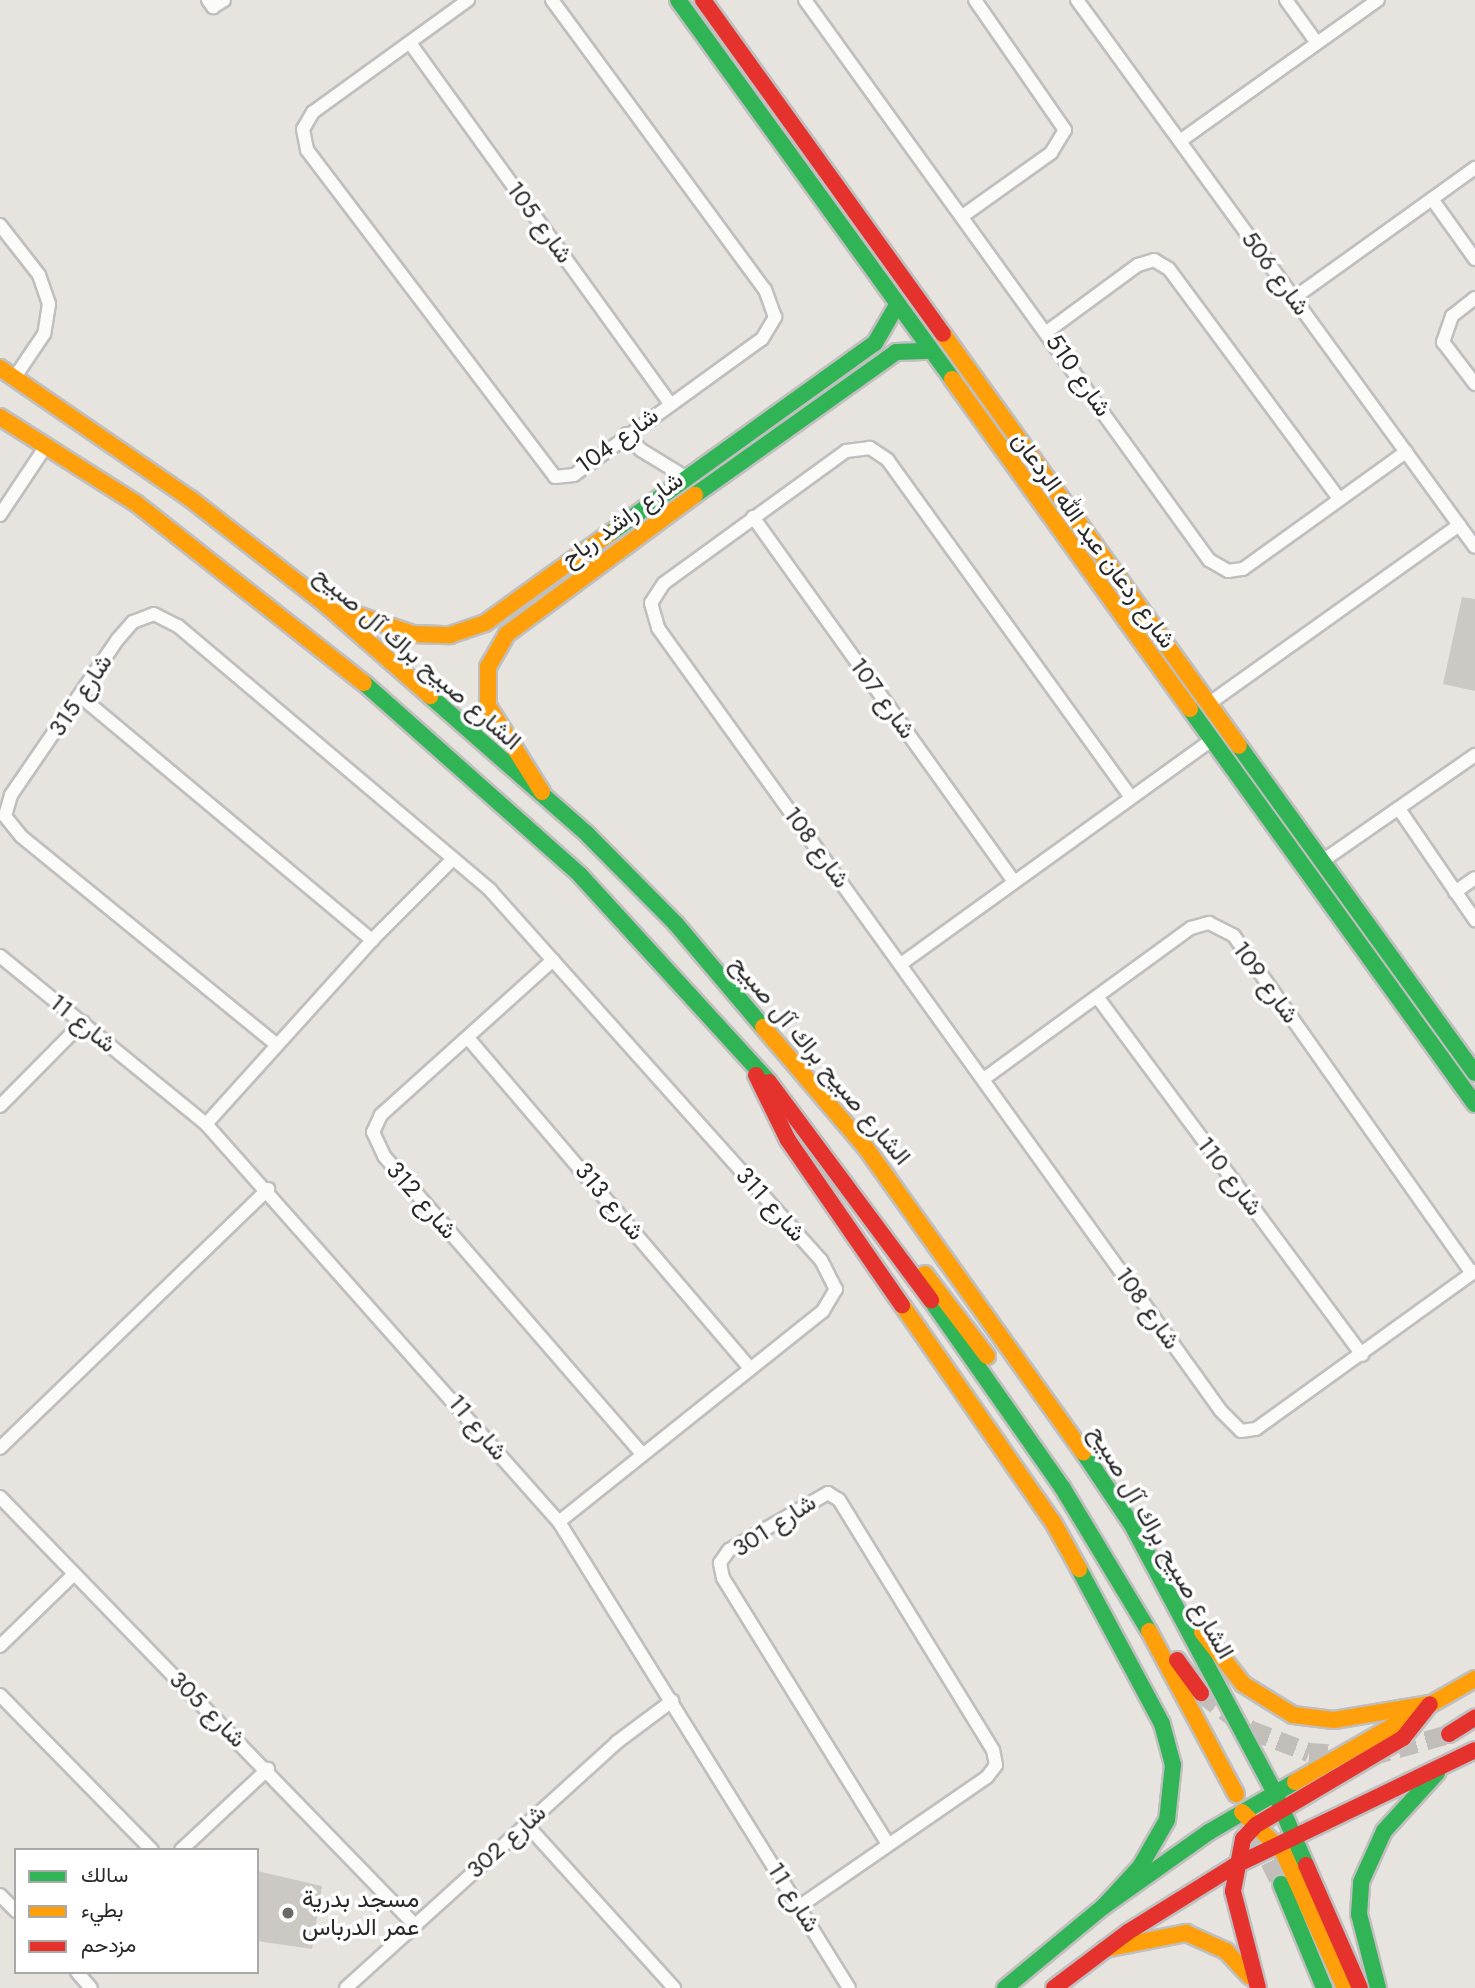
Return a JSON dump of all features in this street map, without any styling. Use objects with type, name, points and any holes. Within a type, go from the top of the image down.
[{"type":"main road","name":"شارع ردعان عبد الله الردعان","points":[[678,0],[1097,585],[1475,1104]]},
{"type":"main road","name":"شارع ردعان عبد الله الردعان","points":[[703,0],[1207,705],[1475,1073]]},
{"type":"main road","name":"شارع راشد رباح","points":[[325,604],[413,634],[468,631],[495,618],[875,343],[888,330],[897,305]]},
{"type":"main road","points":[[875,343],[886,357]]},
{"type":"main road","name":"شارع راشد رباح","points":[[549,804],[488,706],[488,667],[499,644],[553,598],[886,357],[907,349],[930,351]]},
{"type":"main road","name":"الشارع صبيح براك آل صبيح","points":[[0,368],[192,500],[325,604],[549,804],[676,924],[866,1148],[1086,1451],[1177,1603],[1295,1835],[1360,1988]]},
{"type":"main road","points":[[0,417],[137,504],[319,644],[580,875],[750,1057],[899,1255],[1092,1532],[1236,1794]]},
{"type":"main road","points":[[1031,491],[1046,480]]},
{"type":"main road","points":[[1097,585],[1113,574]]},
{"type":"main road","points":[[1409,1013],[1424,1003]]},
{"type":"main road","points":[[750,1057],[788,1140],[1052,1522],[1162,1724],[1173,1765],[1167,1819],[1140,1867],[1103,1907]]},
{"type":"main road","points":[[899,1255],[947,1299],[1071,1478],[1201,1693]]},
{"type":"main road","points":[[1177,1603],[1243,1684],[1280,1710],[1334,1720],[1430,1704]]},
{"type":"main road","points":[[1005,1988],[1103,1907],[1242,1812],[1475,1679]]},
{"type":"main road","points":[[1258,1988],[1235,1903],[1234,1866],[1243,1839],[1259,1824],[1282,1809],[1403,1738],[1430,1704]]},
{"type":"main road","points":[[1449,1734],[1475,1718]]},
{"type":"main road","points":[[1054,1988],[1105,1949],[1234,1866],[1295,1835],[1437,1773],[1475,1750]]},
{"type":"main road","points":[[1378,1988],[1360,1924],[1361,1882],[1384,1831],[1437,1773]]},
{"type":"main road","points":[[1242,1812],[1259,1824],[1277,1844],[1345,1988]]},
{"type":"main road","points":[[1281,1884],[1324,1988]]},
{"type":"main road","points":[[1105,1949],[1167,1933],[1196,1935],[1236,1959],[1258,1988]]},
{"type":"street","points":[[208,0],[213,6],[224,0]]},
{"type":"street","name":"شارع 104","points":[[460,2],[410,43],[313,112],[303,129],[307,150],[541,466],[555,477],[574,475],[669,401],[762,339],[775,317],[765,290],[552,0]]},
{"type":"street","name":"شارع 510","points":[[805,0],[1048,331],[1209,560],[1228,571],[1244,569],[1338,497],[1406,452]]},
{"type":"street","points":[[964,215],[1051,153],[1065,130],[975,0]]},
{"type":"street","name":"شارع 506","points":[[1077,0],[1475,547]]},
{"type":"street","points":[[1286,0],[1317,43]]},
{"type":"street","points":[[1180,141],[1378,0]]},
{"type":"street","name":"شارع 105","points":[[410,43],[669,401]]},
{"type":"street","points":[[1294,298],[1475,168]]},
{"type":"street","points":[[1432,199],[1475,259]]},
{"type":"street","points":[[0,225],[39,275],[49,304],[44,334],[15,377]]},
{"type":"street","points":[[1048,331],[1138,265],[1154,260],[1170,269],[1338,497]]},
{"type":"street","points":[[1475,298],[1452,316],[1443,342],[1475,384]]},
{"type":"street","points":[[627,434],[641,450],[688,478]]},
{"type":"street","points":[[0,515],[46,446]]},
{"type":"street","name":"شارع 108","points":[[1130,796],[888,460],[875,450],[846,451],[664,583],[651,603],[658,628],[985,1078],[1221,1411],[1241,1430],[1256,1429],[1474,1272]]},
{"type":"street","name":"شارع 107","points":[[753,517],[1013,880]]},
{"type":"street","points":[[1207,705],[1459,526]]},
{"type":"street","name":"شارع 315","points":[[277,1045],[21,836],[5,816],[11,795],[126,631],[154,614],[178,626],[452,860]]},
{"type":"street","points":[[80,696],[372,940]]},
{"type":"street","points":[[901,964],[1013,880],[1210,741]]},
{"type":"street","points":[[1321,862],[1475,754]]},
{"type":"street","points":[[1399,809],[1475,920]]},
{"type":"street","points":[[206,1124],[372,940],[452,860]]},
{"type":"street","name":"شارع 311","points":[[452,860],[490,890],[821,1260],[835,1289],[824,1311],[748,1366],[559,1522]]},
{"type":"street","points":[[1455,892],[1475,878]]},
{"type":"street","name":"شارع 109","points":[[985,1078],[1191,928],[1209,923],[1234,936],[1474,1272]]},
{"type":"street","name":"شارع 11","points":[[0,956],[206,1124],[268,1189],[559,1522],[849,1988]]},
{"type":"street","name":"شارع 312","points":[[553,960],[381,1115],[373,1132],[384,1156],[641,1453]]},
{"type":"street","name":"شارع 110","points":[[1098,998],[1362,1354]]},
{"type":"street","points":[[0,1105],[83,1022]]},
{"type":"street","name":"شارع 313","points":[[468,1038],[748,1366]]},
{"type":"street","points":[[0,1448],[268,1189]]},
{"type":"street","name":"شارع 301","points":[[800,1906],[987,1777],[996,1757],[839,1500],[828,1493],[729,1550],[720,1563],[723,1578],[888,1844]]},
{"type":"street","name":"شارع 305","points":[[0,1497],[268,1769],[414,1924]]},
{"type":"street","points":[[0,1646],[74,1574]]},
{"type":"street","points":[[0,1695],[150,1848]]},
{"type":"street","name":"شارع 302","points":[[346,1988],[526,1824],[671,1701]]},
{"type":"street","points":[[183,1848],[268,1769]]},
{"type":"street","points":[[526,1824],[674,1988]]},
{"type":"street","points":[[0,1895],[14,1909]]},
{"type":"street","points":[[78,1974],[91,1988]]},
{"type":"building","points":[[1462,597],[1475,599],[1475,691],[1443,684]]},
{"type":"building","name":"مسجد بدرية عمر الدرباس","points":[[259,1871],[322,1886],[312,1949],[259,1941]]},
{"type":"tunnel","points":[[1201,1693],[1251,1730],[1309,1752],[1370,1756],[1449,1734]]},
{"type":"tunnel","points":[[1257,1835],[1281,1884]]},
{"type":"traffic: fast","points":[[678,0],[952,379]]},
{"type":"traffic: fast","points":[[609,534],[875,343],[897,305]]},
{"type":"traffic: fast","points":[[695,495],[896,352],[930,351]]},
{"type":"traffic: fast","points":[[364,683],[580,875],[769,1082]]},
{"type":"traffic: fast","points":[[430,696],[588,835],[676,924],[763,1027]]},
{"type":"traffic: fast","points":[[1190,709],[1475,1104]]},
{"type":"traffic: fast","points":[[1239,746],[1475,1073]]},
{"type":"traffic: fast","points":[[931,1300],[1062,1487],[1149,1631]]},
{"type":"traffic: fast","points":[[1083,1452],[1132,1525],[1275,1793],[1306,1865]]},
{"type":"traffic: fast","points":[[1079,1569],[1162,1724],[1173,1765],[1167,1820],[1140,1867],[1103,1907]]},
{"type":"traffic: fast","points":[[1378,1988],[1359,1914],[1361,1882],[1384,1831],[1437,1773]]},
{"type":"traffic: fast","points":[[1005,1988],[1103,1907],[1209,1832],[1295,1782]]},
{"type":"traffic: fast","points":[[1281,1884],[1324,1988]]},
{"type":"traffic: slow","points":[[943,334],[1239,746]]},
{"type":"traffic: slow","points":[[0,368],[192,500],[325,604],[430,696]]},
{"type":"traffic: slow","points":[[952,379],[1190,709]]},
{"type":"traffic: slow","points":[[0,417],[137,504],[364,683]]},
{"type":"traffic: slow","points":[[542,792],[488,706],[488,667],[507,634],[695,495]]},
{"type":"traffic: slow","points":[[328,605],[413,634],[450,635],[485,623],[609,534]]},
{"type":"traffic: slow","points":[[763,1027],[866,1148],[1083,1452]]},
{"type":"traffic: slow","points":[[925,1274],[987,1356]]},
{"type":"traffic: slow","points":[[902,1305],[1053,1522],[1079,1569]]},
{"type":"traffic: slow","points":[[1149,1631],[1236,1794]]},
{"type":"traffic: slow","points":[[1202,1632],[1243,1684],[1293,1715],[1334,1720],[1430,1704]]},
{"type":"traffic: slow","points":[[1295,1782],[1475,1679]]},
{"type":"traffic: slow","points":[[1242,1812],[1283,1852],[1345,1988]]},
{"type":"traffic: slow","points":[[1105,1949],[1186,1933],[1226,1951],[1250,1977]]},
{"type":"traffic: jam","points":[[703,0],[943,334]]},
{"type":"traffic: jam","points":[[756,1075],[788,1140],[902,1305]]},
{"type":"traffic: jam","points":[[769,1082],[931,1300]]},
{"type":"traffic: jam","points":[[1177,1660],[1201,1693]]},
{"type":"traffic: jam","points":[[1258,1988],[1233,1891],[1243,1839],[1256,1825],[1403,1738],[1430,1704]]},
{"type":"traffic: jam","points":[[1449,1734],[1475,1718]]},
{"type":"traffic: jam","points":[[1054,1988],[1128,1932],[1234,1866],[1475,1750]]},
{"type":"traffic: jam","points":[[1306,1865],[1360,1988]]},
{"type":"place","name":"مسجد بدرية عمر الدرباس","points":[[288,1913]]}]
